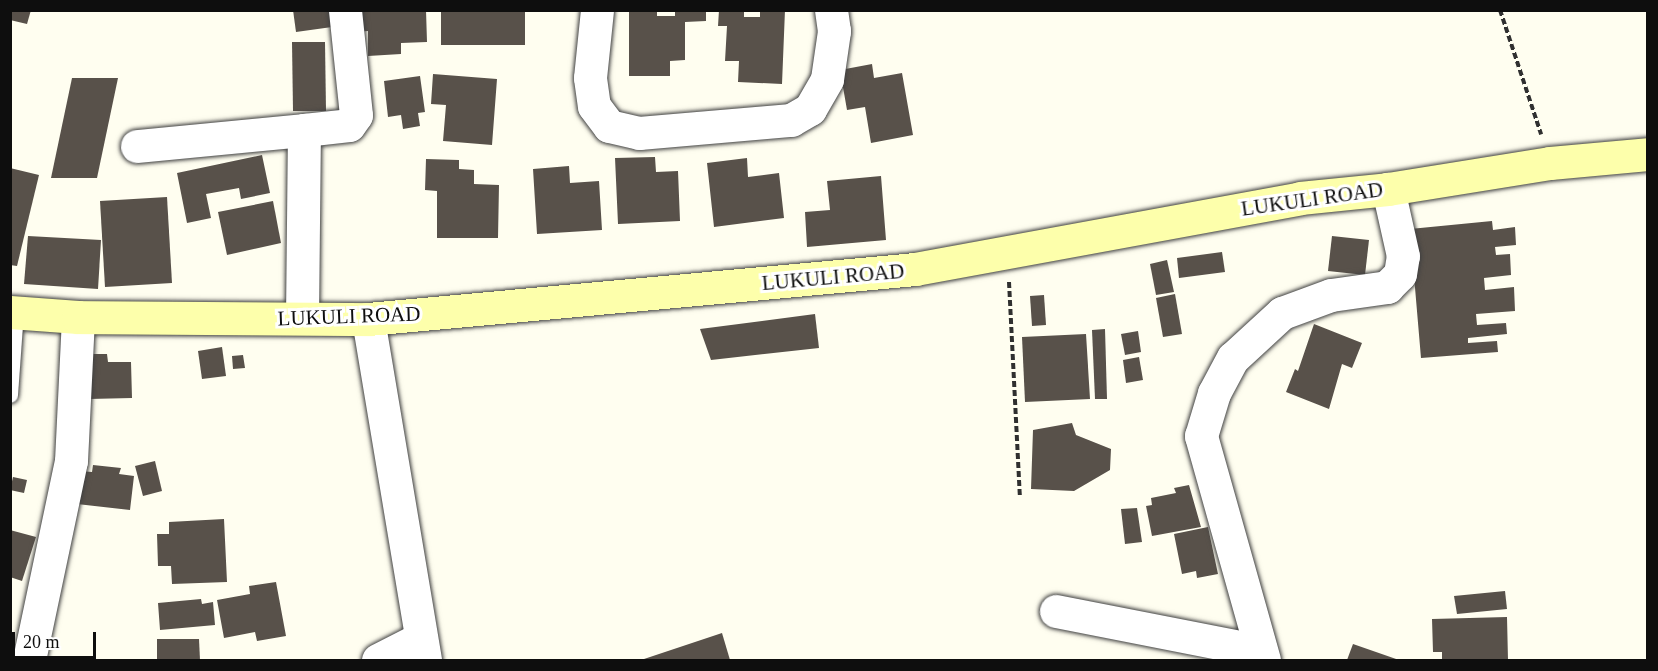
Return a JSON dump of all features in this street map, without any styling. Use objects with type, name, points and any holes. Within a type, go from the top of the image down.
[{"type":"street","points":[[136,146],[304,130],[355,121],[345,10]]},
{"type":"street","points":[[597,10],[590,78],[594,106],[609,126],[639,133],[792,120],[810,110],[827,79],[834,31],[831,10]]},
{"type":"street","points":[[302,318],[304,130]]},
{"type":"street","name":"LUKULI ROAD","points":[[13,312],[78,317],[368,319],[915,269],[1300,198],[1388,189],[1550,163],[1647,154]]},
{"type":"street","points":[[1056,610],[1261,656],[1201,436],[1214,393],[1233,358],[1282,313],[1331,295],[1387,287],[1400,274],[1403,256],[1388,189]]},
{"type":"street","points":[[29,660],[71,461],[78,317]]},
{"type":"street","points":[[368,319],[423,649],[378,660]]},
{"type":"lane","points":[[10,395],[13,312]]},
{"type":"path","points":[[1500,10],[1550,163]]},
{"type":"path","points":[[1008,252],[1020,497]]},
{"type":"building","points":[[10,10],[31,10],[27,24],[10,20]]},
{"type":"building","points":[[293,10],[330,10],[332,27],[296,32]]},
{"type":"building","points":[[352,10],[426,10],[427,42],[401,43],[401,54],[368,56],[368,31],[353,32]]},
{"type":"building","points":[[441,10],[525,10],[525,45],[441,45]]},
{"type":"building","points":[[629,10],[657,10],[657,16],[675,16],[675,10],[706,10],[706,21],[685,22],[685,60],[670,61],[670,76],[629,76]]},
{"type":"building","points":[[719,10],[744,10],[744,17],[760,17],[760,10],[785,10],[782,84],[738,82],[739,61],[725,61],[727,26],[718,26]]},
{"type":"building","points":[[292,42],[325,42],[326,111],[293,111]]},
{"type":"building","points":[[872,64],[874,78],[902,73],[913,135],[871,143],[865,107],[847,110],[840,70]]},
{"type":"building","points":[[433,74],[497,79],[492,145],[443,141],[446,105],[431,104]]},
{"type":"building","points":[[420,76],[425,112],[418,113],[420,126],[403,129],[401,115],[388,117],[384,81]]},
{"type":"building","points":[[72,78],[118,78],[97,178],[51,178]]},
{"type":"building","points":[[262,155],[270,193],[241,199],[239,188],[206,194],[211,218],[187,223],[177,173]]},
{"type":"building","points":[[655,157],[656,172],[678,171],[680,221],[618,224],[615,158]]},
{"type":"building","points":[[747,158],[748,177],[779,173],[784,218],[714,227],[707,163]]},
{"type":"building","points":[[426,159],[459,160],[459,169],[474,170],[474,184],[499,185],[498,238],[437,238],[437,191],[425,190]]},
{"type":"building","points":[[569,166],[570,183],[599,181],[602,230],[537,234],[533,169]]},
{"type":"building","points":[[10,168],[39,175],[17,266],[10,265]]},
{"type":"building","points":[[881,176],[886,240],[807,247],[805,212],[830,210],[827,181]]},
{"type":"building","points":[[167,197],[172,283],[105,287],[100,201]]},
{"type":"building","points":[[273,201],[281,243],[227,255],[218,212]]},
{"type":"building","points":[[1492,221],[1493,230],[1515,227],[1516,245],[1495,247],[1496,255],[1510,254],[1511,275],[1484,278],[1485,290],[1514,287],[1515,311],[1476,314],[1477,325],[1506,323],[1507,334],[1468,338],[1468,343],[1497,341],[1498,352],[1421,358],[1410,229]]},
{"type":"building","points":[[28,236],[101,240],[98,289],[24,284]]},
{"type":"building","points":[[1332,236],[1369,240],[1365,275],[1328,271]]},
{"type":"building","points":[[1222,252],[1225,272],[1179,278],[1177,258]]},
{"type":"building","points":[[1167,260],[1174,292],[1156,295],[1150,264]]},
{"type":"building","points":[[1175,294],[1182,334],[1163,337],[1156,298]]},
{"type":"building","points":[[1044,295],[1046,325],[1032,326],[1030,296]]},
{"type":"building","points":[[815,314],[819,348],[711,360],[700,329]]},
{"type":"building","points":[[1314,324],[1362,343],[1352,368],[1342,364],[1329,409],[1286,392],[1295,369],[1298,371]]},
{"type":"building","points":[[1105,329],[1107,399],[1095,399],[1092,330]]},
{"type":"building","points":[[1138,331],[1141,352],[1125,355],[1121,334]]},
{"type":"building","points":[[1086,334],[1090,399],[1025,402],[1022,337]]},
{"type":"building","points":[[222,347],[226,376],[202,379],[198,351]]},
{"type":"building","points":[[89,354],[107,354],[108,362],[131,362],[132,398],[89,399]]},
{"type":"building","points":[[243,355],[245,368],[233,369],[232,356]]},
{"type":"building","points":[[1139,357],[1143,380],[1126,383],[1123,360]]},
{"type":"building","points":[[1072,423],[1076,435],[1111,449],[1110,470],[1074,491],[1031,489],[1033,430]]},
{"type":"building","points":[[155,461],[162,491],[143,496],[135,466]]},
{"type":"building","points":[[93,465],[121,468],[119,474],[134,476],[130,510],[77,504],[80,471],[92,472]]},
{"type":"building","points":[[13,477],[27,480],[24,493],[10,490]]},
{"type":"building","points":[[1189,485],[1201,527],[1152,536],[1146,506],[1152,505],[1151,498],[1176,493],[1174,488]]},
{"type":"building","points":[[1137,508],[1142,542],[1125,544],[1121,509]]},
{"type":"building","points":[[224,519],[227,582],[172,584],[171,566],[158,566],[157,534],[169,534],[169,522]]},
{"type":"building","points":[[1208,527],[1218,574],[1197,578],[1196,571],[1182,574],[1174,534]]},
{"type":"building","points":[[10,530],[36,537],[22,581],[10,577]]},
{"type":"building","points":[[276,582],[286,636],[257,641],[255,632],[224,638],[217,600],[250,594],[249,586]]},
{"type":"building","points":[[1505,591],[1507,609],[1457,614],[1454,596]]},
{"type":"building","points":[[201,599],[202,604],[213,602],[215,625],[160,630],[158,603]]},
{"type":"building","points":[[1507,617],[1508,660],[1442,660],[1442,652],[1433,652],[1432,619]]},
{"type":"building","points":[[722,633],[730,660],[641,660]]},
{"type":"building","points":[[157,639],[199,639],[200,660],[157,660]]},
{"type":"building","points":[[1353,644],[1399,660],[1347,660]]}]
